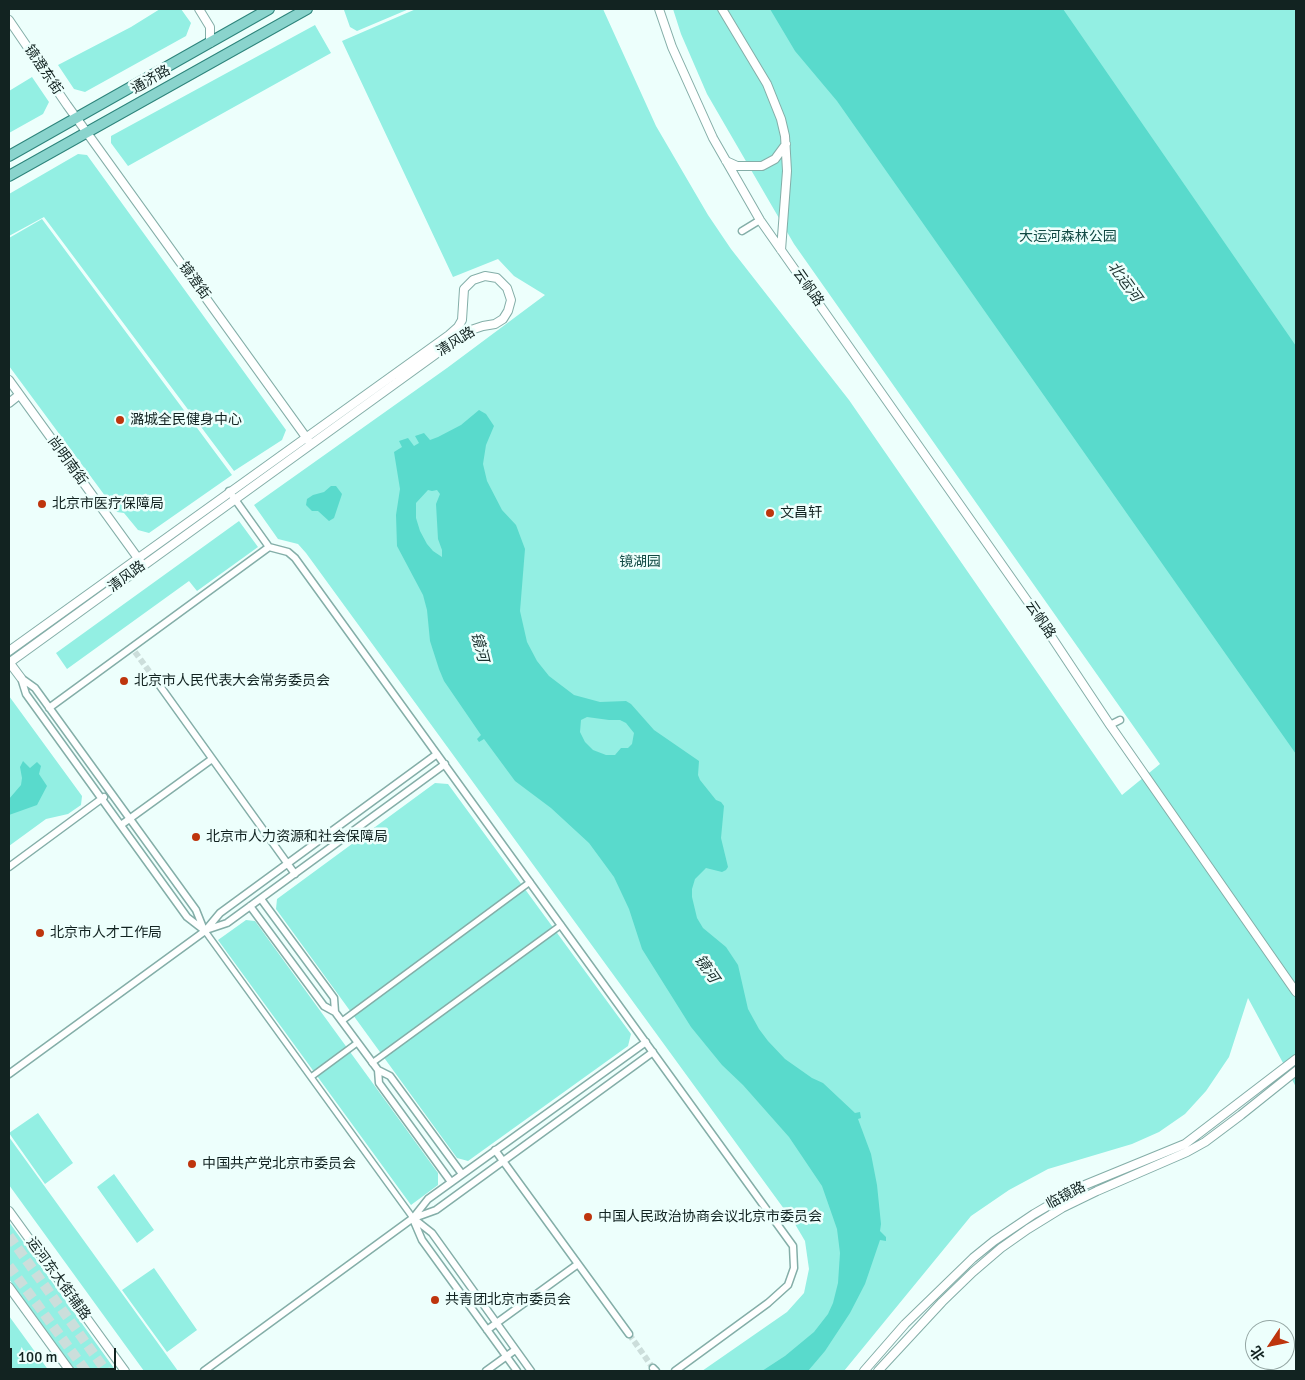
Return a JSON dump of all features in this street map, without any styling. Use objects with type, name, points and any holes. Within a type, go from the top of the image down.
[{"type":"main road","name":"通济路","points":[[9,156],[269,9]]},
{"type":"main road","name":"通济路","points":[[9,176],[307,9]]},
{"type":"street","points":[[199,9],[210,26],[210,43]]},
{"type":"street","name":"云帆路","points":[[659,9],[672,47],[713,138],[760,220],[1033,609],[1110,725],[1296,992]]},
{"type":"street","points":[[722,9],[767,84],[781,120],[786,144],[788,171],[781,250]]},
{"type":"street","name":"镜澄东街","points":[[9,20],[78,118]]},
{"type":"street","name":"镜澄街","points":[[78,118],[308,441]]},
{"type":"street","points":[[726,161],[737,166],[762,166],[775,159],[786,144]]},
{"type":"street","points":[[742,231],[760,220]]},
{"type":"street","name":"清风路","points":[[9,651],[229,491],[308,441],[471,330],[495,324],[503,319],[508,311],[511,300],[507,288],[497,278],[485,276],[473,280],[464,289],[463,315],[458,327],[308,441],[234,499],[9,662]]},
{"type":"street","name":"尚明南街","points":[[9,380],[143,565]]},
{"type":"street","points":[[9,403],[19,395]]},
{"type":"street","points":[[229,491],[269,546],[288,552],[295,558],[794,1246],[794,1268],[788,1286],[735,1329],[675,1371]]},
{"type":"street","points":[[49,708],[134,649],[269,546]]},
{"type":"street","points":[[9,662],[21,678],[35,688],[196,910],[205,931],[412,1218],[422,1240],[517,1371]]},
{"type":"street","points":[[21,678],[26,694],[187,917],[205,931]]},
{"type":"street","points":[[160,686],[295,874]]},
{"type":"street","points":[[1110,725],[1120,720]]},
{"type":"street","points":[[9,1074],[205,931],[220,912],[437,754]]},
{"type":"street","points":[[121,825],[212,759]]},
{"type":"street","points":[[205,931],[227,923],[445,764]]},
{"type":"street","points":[[9,867],[110,792]]},
{"type":"street","points":[[342,1021],[530,882]]},
{"type":"street","points":[[261,899],[334,998],[335,1012]]},
{"type":"street","points":[[250,906],[324,1006],[335,1012],[378,1070],[390,1076],[462,1174]]},
{"type":"street","points":[[372,1063],[561,925]]},
{"type":"street","points":[[204,1371],[412,1218],[428,1199],[646,1042]]},
{"type":"street","points":[[311,1077],[358,1043]]},
{"type":"street","points":[[412,1218],[436,1210],[653,1052]]},
{"type":"street","name":"临镜路","points":[[864,1371],[905,1324],[973,1258],[994,1241],[1034,1214],[1080,1188],[1185,1144],[1296,1059]]},
{"type":"street","points":[[378,1070],[380,1083],[451,1182]]},
{"type":"street","name":"临镜路","points":[[878,1371],[948,1296],[1001,1248],[1028,1228],[1097,1190],[1187,1152],[1205,1142],[1296,1071]]},
{"type":"street","points":[[496,1150],[629,1334]]},
{"type":"street","name":"运河东大街辅路","points":[[9,1211],[125,1371]]},
{"type":"street","points":[[412,1218],[432,1234],[531,1371]]},
{"type":"street","points":[[487,1330],[578,1264]]},
{"type":"street","points":[[9,1287],[70,1371]]},
{"type":"street","points":[[486,1371],[515,1350]]},
{"type":"street","points":[[213,1364],[218,1371]]},
{"type":"green space","points":[[160,9],[181,9],[191,23],[186,36],[85,92],[74,89],[58,65],[131,27]]},
{"type":"green space","points":[[409,9],[357,31],[350,27],[344,10]]},
{"type":"green space","points":[[416,9],[603,9],[656,126],[708,215],[731,249],[849,400],[1122,795],[1160,764],[794,244],[707,94],[681,34],[673,9],[1296,9],[1296,1087],[1248,998],[1229,1057],[1206,1091],[1185,1114],[1159,1132],[1132,1144],[1048,1169],[1009,1190],[971,1216],[844,1371],[702,1371],[787,1312],[804,1293],[809,1269],[805,1241],[795,1224],[306,553],[298,544],[278,539],[254,505],[447,368],[545,295],[514,276],[498,259],[453,277],[342,41]]},
{"type":"green space","points":[[315,25],[331,53],[128,166],[111,143],[111,136]]},
{"type":"green space","points":[[32,77],[49,102],[43,114],[9,133],[9,91]]},
{"type":"green space","points":[[78,154],[87,155],[286,430],[282,440],[234,471],[44,217],[9,236],[9,194]]},
{"type":"green space","name":"潞城全民健身中心","points":[[42,219],[232,475],[149,533],[138,530],[124,513],[117,512],[9,366],[9,238]]},
{"type":"green space","points":[[239,521],[258,547],[197,591],[189,581],[67,669],[56,653]]},
{"type":"green space","points":[[9,696],[82,796],[81,805],[68,814],[46,819],[9,846]]},
{"type":"green space","points":[[435,783],[448,784],[631,1034],[628,1046],[468,1161],[457,1158],[276,909],[277,899]]},
{"type":"green space","points":[[246,920],[255,921],[438,1173],[438,1185],[411,1205],[218,940]]},
{"type":"green space","points":[[38,1113],[73,1163],[45,1184],[9,1133]]},
{"type":"green space","points":[[9,1137],[178,1371],[144,1371],[9,1185]]},
{"type":"green space","points":[[114,1174],[154,1230],[137,1243],[97,1187]]},
{"type":"green space","points":[[9,1222],[116,1371],[75,1371],[9,1279]]},
{"type":"green space","points":[[154,1268],[197,1330],[167,1352],[122,1290]]},
{"type":"green space","points":[[9,1316],[49,1371],[9,1371]]},
{"type":"water","name":"北运河","points":[[770,9],[1063,9],[1296,346],[1296,754],[837,101],[795,51]]},
{"type":"water","name":"镜河","points":[[479,410],[486,414],[494,426],[486,445],[483,464],[487,481],[502,510],[516,525],[525,549],[520,611],[527,642],[537,661],[549,676],[574,695],[600,702],[626,701],[631,704],[654,730],[699,761],[698,775],[700,780],[716,800],[724,806],[721,838],[728,867],[722,872],[706,868],[695,879],[692,897],[697,918],[703,928],[726,947],[738,965],[748,1009],[768,1041],[785,1059],[812,1078],[823,1083],[855,1113],[860,1112],[861,1118],[858,1119],[871,1154],[877,1185],[880,1231],[886,1237],[886,1241],[880,1240],[865,1284],[850,1313],[825,1351],[808,1371],[762,1371],[785,1356],[814,1332],[828,1314],[833,1303],[838,1283],[840,1253],[837,1229],[822,1186],[789,1137],[743,1085],[722,1065],[691,1027],[642,949],[629,909],[614,877],[589,843],[551,808],[515,781],[484,739],[479,742],[477,739],[481,735],[444,681],[439,669],[430,641],[427,610],[423,595],[397,546],[396,515],[400,489],[394,452],[402,447],[399,441],[408,438],[414,446],[419,443],[415,436],[424,433],[430,440],[461,425]],"holes":[[[428,490],[437,490],[440,494],[436,504],[438,539],[442,550],[442,557],[427,544],[416,518],[416,503]],[[587,717],[620,720],[626,723],[634,733],[632,744],[628,748],[621,748],[615,755],[606,755],[593,750],[585,742],[580,732],[581,720]]]},
{"type":"water","points":[[331,486],[336,486],[342,494],[334,518],[329,521],[318,511],[312,511],[306,505],[307,499],[324,492]]},
{"type":"water","points":[[23,761],[30,768],[37,762],[41,766],[39,774],[47,786],[37,805],[9,815],[9,799],[21,785],[20,767]]},
{"type":"tunnel","points":[[135,652],[160,686]]},
{"type":"tunnel","points":[[9,1236],[106,1371]]},
{"type":"tunnel","points":[[9,1266],[86,1371]]},
{"type":"tunnel","points":[[629,1334],[653,1368]]},
{"type":"place","name":"潞城全民健身中心","points":[[120,420]]},
{"type":"place","name":"北京市医疗保障局","points":[[42,504]]},
{"type":"place","name":"文昌轩","points":[[770,513]]},
{"type":"place","name":"北京市人民代表大会常务委员会","points":[[124,681]]},
{"type":"place","name":"北京市人力资源和社会保障局","points":[[196,837]]},
{"type":"place","name":"北京市人才工作局","points":[[40,933]]},
{"type":"place","name":"中国共产党北京市委员会","points":[[192,1164]]},
{"type":"place","name":"中国人民政治协商会议北京市委员会","points":[[588,1217]]},
{"type":"place","name":"共青团北京市委员会","points":[[435,1300]]},
{"type":"park label","name":"大运河森林公园","points":[[1068,237]]},
{"type":"park label","name":"镜湖园","points":[[640,562]]}]
